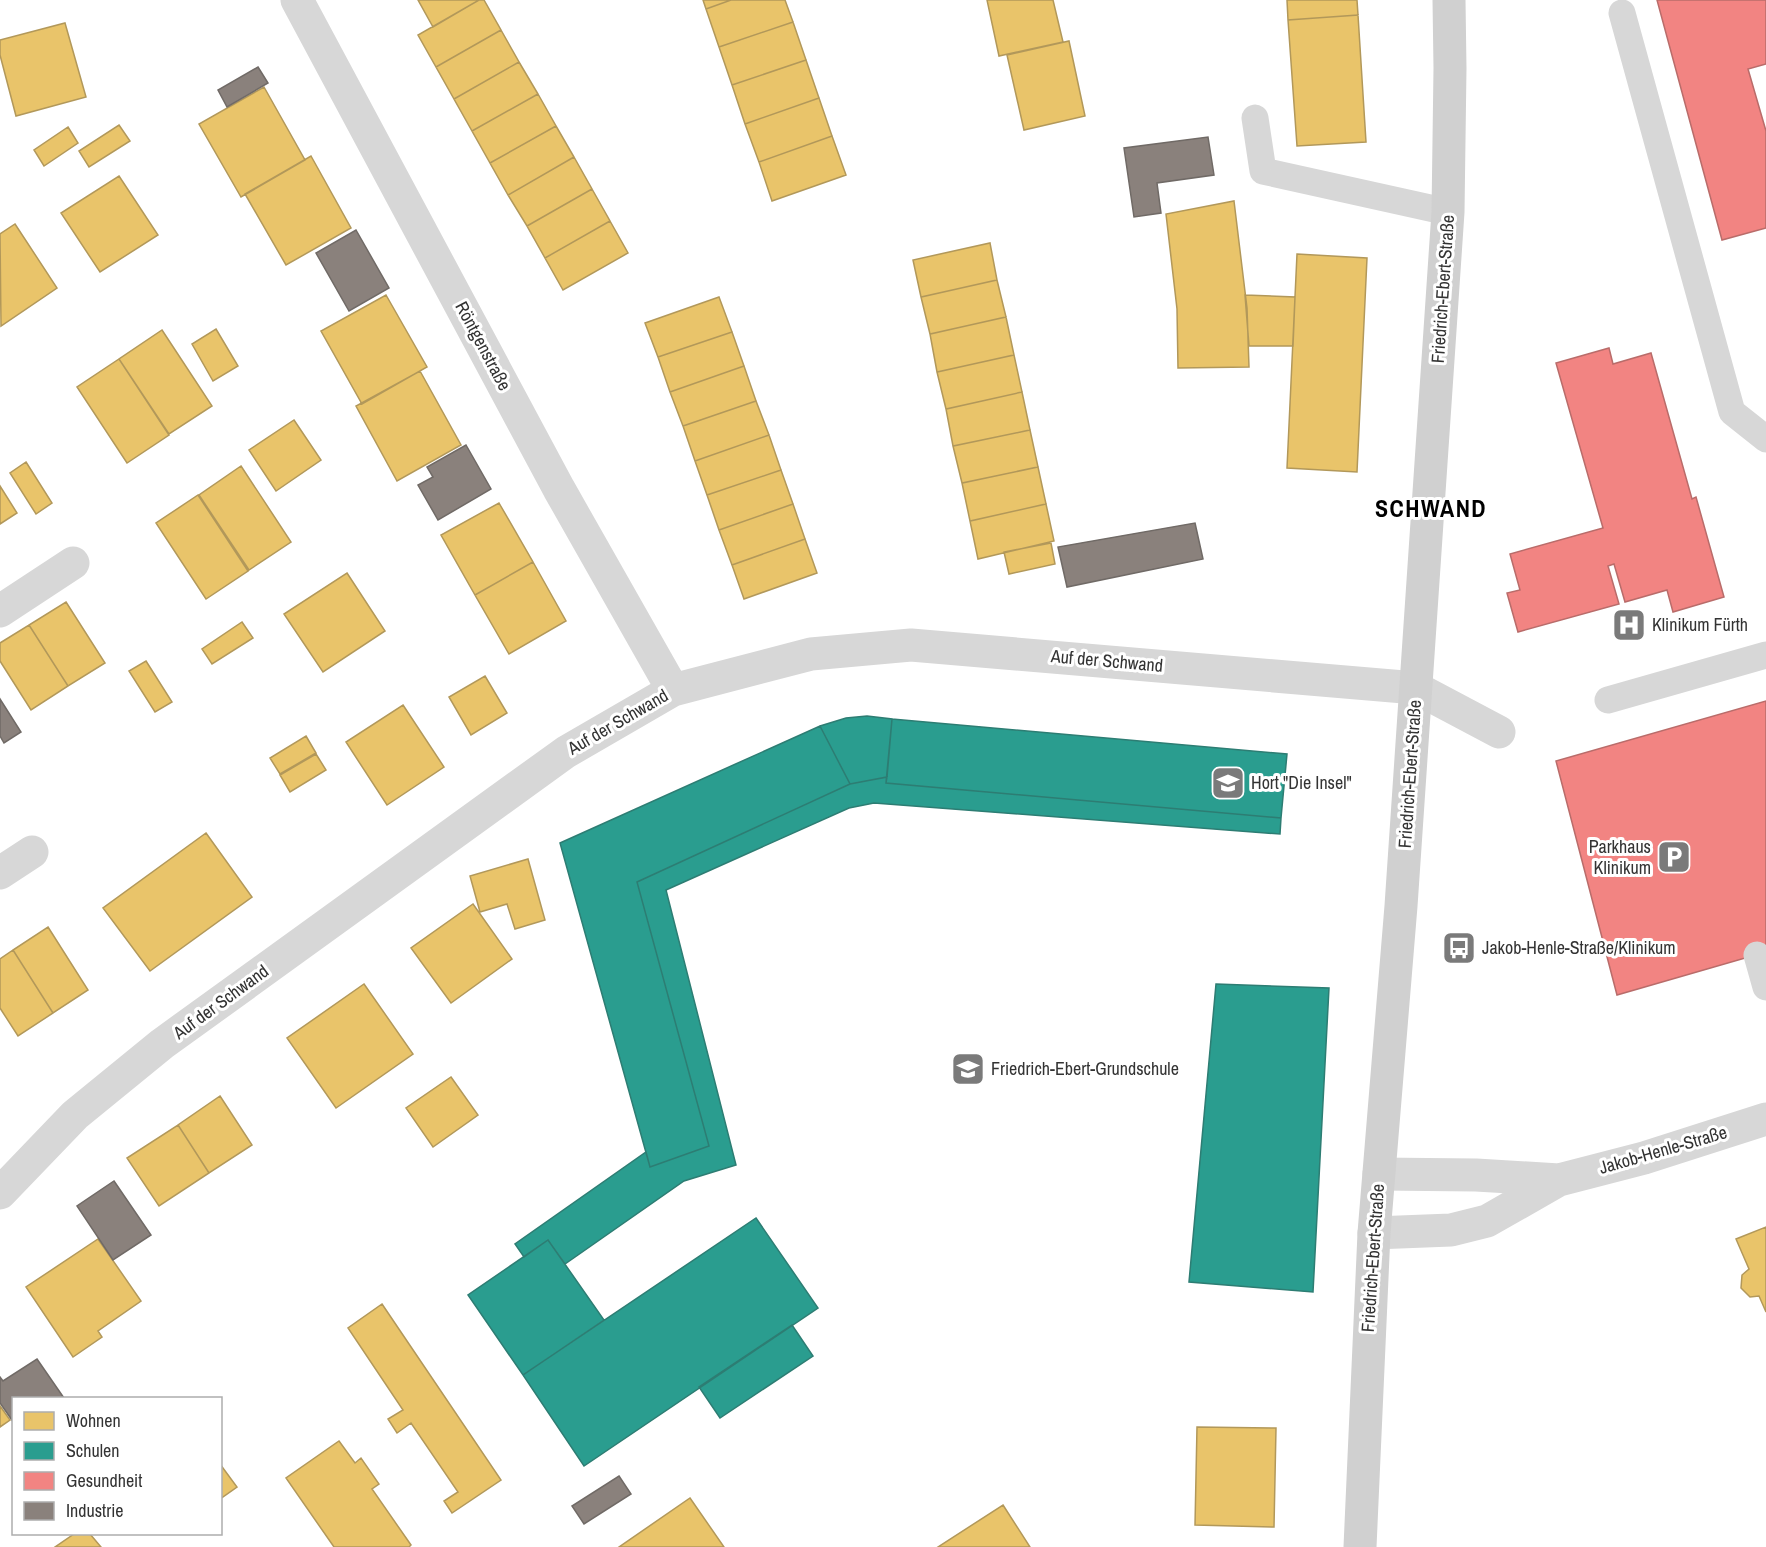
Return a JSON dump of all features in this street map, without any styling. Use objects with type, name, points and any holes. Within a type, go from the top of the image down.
[{"type":"street","name":"Röntgenstraße","points":[[297,0],[559,489],[673,690]]},
{"type":"street","name":"Friedrich-Ebert-Straße","points":[[1360,1547],[1374,1233],[1416,688],[1448,212],[1449,0]]},
{"type":"street","points":[[0,611],[74,563]]},
{"type":"street","name":"Auf der Schwand","points":[[0,1193],[75,1115],[162,1044],[566,752],[673,690],[811,654],[911,645],[1416,688]]},
{"type":"street","points":[[1416,688],[1499,732]]},
{"type":"street","points":[[0,873],[32,852]]},
{"type":"street","name":"Jakob-Henle-Straße","points":[[1374,1233],[1451,1230],[1487,1221],[1559,1180],[1644,1158],[1766,1119]]},
{"type":"street","name":"Jakob-Henle-Straße","points":[[1379,1174],[1476,1175],[1559,1180]]},
{"type":"lane","points":[[1622,13],[1732,412],[1766,439]]},
{"type":"lane","points":[[1255,118],[1263,171],[1448,212]]},
{"type":"lane","points":[[1608,700],[1766,655]]},
{"type":"lane","points":[[1757,955],[1766,987]]},
{"type":"building: Wohnen","points":[[418,0],[479,0],[433,27]]},
{"type":"building: Wohnen","points":[[479,0],[484,0],[501,30],[436,67],[418,35]]},
{"type":"building: Wohnen","points":[[703,0],[731,0],[706,9]]},
{"type":"building: Wohnen","points":[[731,0],[785,0],[793,22],[719,47],[706,9]]},
{"type":"building: Wohnen","points":[[987,0],[1053,0],[1063,42],[999,56]]},
{"type":"building: Wohnen","points":[[1287,0],[1357,0],[1358,15],[1288,20]]},
{"type":"building: Wohnen","points":[[1358,15],[1366,142],[1297,146],[1288,20]]},
{"type":"building: Wohnen","points":[[793,22],[806,60],[732,85],[719,47]]},
{"type":"building: Wohnen","points":[[65,23],[86,97],[16,116],[0,55],[0,40]]},
{"type":"building: Wohnen","points":[[501,30],[519,62],[454,99],[436,67]]},
{"type":"building: Wohnen","points":[[1069,41],[1085,116],[1024,130],[1007,55]]},
{"type":"building: Wohnen","points":[[806,60],[819,98],[745,124],[732,85]]},
{"type":"building: Wohnen","points":[[519,62],[538,94],[472,131],[454,99]]},
{"type":"building: Wohnen","points":[[264,87],[305,160],[241,197],[199,124]]},
{"type":"building: Wohnen","points":[[538,94],[556,126],[490,163],[472,131]]},
{"type":"building: Wohnen","points":[[819,98],[832,136],[759,162],[745,124]]},
{"type":"building: Wohnen","points":[[119,125],[130,141],[89,167],[79,151]]},
{"type":"building: Wohnen","points":[[556,126],[574,157],[508,195],[490,163]]},
{"type":"building: Wohnen","points":[[68,127],[78,143],[44,166],[34,150]]},
{"type":"building: Wohnen","points":[[832,136],[846,175],[772,201],[759,162]]},
{"type":"building: Wohnen","points":[[311,156],[351,228],[286,265],[245,194]]},
{"type":"building: Wohnen","points":[[574,157],[592,189],[527,226],[508,195]]},
{"type":"building: Wohnen","points":[[119,176],[158,235],[100,272],[61,213]]},
{"type":"building: Wohnen","points":[[592,189],[610,221],[545,258],[527,226]]},
{"type":"building: Wohnen","points":[[1234,201],[1247,308],[1249,367],[1178,368],[1177,309],[1166,214]]},
{"type":"building: Wohnen","points":[[610,221],[628,253],[563,290],[545,258]]},
{"type":"building: Wohnen","points":[[15,224],[57,288],[1,326],[0,234]]},
{"type":"building: Wohnen","points":[[990,243],[997,280],[921,297],[913,260]]},
{"type":"building: Wohnen","points":[[1297,254],[1367,258],[1357,472],[1287,468]]},
{"type":"building: Wohnen","points":[[997,280],[1006,317],[930,334],[921,297]]},
{"type":"building: Wohnen","points":[[386,295],[427,367],[362,404],[321,331]]},
{"type":"building: Wohnen","points":[[1245,295],[1295,297],[1293,346],[1249,346]]},
{"type":"building: Wohnen","points":[[719,297],[732,332],[658,357],[645,323]]},
{"type":"building: Wohnen","points":[[1006,317],[1014,355],[937,372],[930,334]]},
{"type":"building: Wohnen","points":[[216,329],[238,366],[213,381],[192,344]]},
{"type":"building: Wohnen","points":[[162,330],[212,406],[169,434],[119,359]]},
{"type":"building: Wohnen","points":[[732,332],[744,366],[670,392],[658,357]]},
{"type":"building: Wohnen","points":[[1014,355],[1022,392],[946,409],[937,372]]},
{"type":"building: Wohnen","points":[[119,359],[169,435],[127,463],[77,387]]},
{"type":"building: Wohnen","points":[[744,366],[756,401],[683,426],[670,392]]},
{"type":"building: Wohnen","points":[[420,371],[461,445],[397,481],[356,406]]},
{"type":"building: Wohnen","points":[[1022,392],[1030,430],[953,446],[946,409]]},
{"type":"building: Wohnen","points":[[756,401],[769,435],[695,461],[683,426]]},
{"type":"building: Wohnen","points":[[294,420],[321,460],[276,491],[249,450]]},
{"type":"building: Wohnen","points":[[1030,430],[1038,467],[962,483],[953,446]]},
{"type":"building: Wohnen","points":[[769,435],[781,470],[707,495],[695,461]]},
{"type":"building: Wohnen","points":[[26,462],[52,503],[36,514],[10,473]]},
{"type":"building: Wohnen","points":[[241,466],[291,542],[249,570],[199,495]]},
{"type":"building: Wohnen","points":[[1038,467],[1046,504],[970,521],[962,483]]},
{"type":"building: Wohnen","points":[[781,470],[793,504],[719,530],[707,495]]},
{"type":"building: Wohnen","points":[[0,486],[17,513],[0,524]]},
{"type":"building: Wohnen","points":[[198,495],[248,571],[206,599],[156,523]]},
{"type":"building: Wohnen","points":[[499,503],[533,562],[475,595],[441,535]]},
{"type":"building: Wohnen","points":[[793,504],[805,539],[732,565],[719,530]]},
{"type":"building: Wohnen","points":[[1046,504],[1054,541],[978,559],[970,521]]},
{"type":"building: Wohnen","points":[[805,539],[817,573],[744,599],[732,565]]},
{"type":"building: Wohnen","points":[[1051,543],[1055,564],[1009,574],[1004,552]]},
{"type":"building: Wohnen","points":[[533,562],[566,621],[509,654],[475,595]]},
{"type":"building: Wohnen","points":[[347,573],[385,631],[323,672],[284,614]]},
{"type":"building: Wohnen","points":[[66,602],[105,663],[68,686],[29,625]]},
{"type":"building: Wohnen","points":[[242,622],[253,638],[212,664],[202,649]]},
{"type":"building: Wohnen","points":[[29,625],[68,686],[31,710],[0,661],[0,643]]},
{"type":"building: Wohnen","points":[[146,661],[172,702],[155,712],[129,671]]},
{"type":"building: Wohnen","points":[[485,676],[507,713],[471,735],[449,697]]},
{"type":"building: Wohnen","points":[[403,705],[444,767],[387,805],[346,742]]},
{"type":"building: Wohnen","points":[[306,736],[316,753],[280,774],[270,758]]},
{"type":"building: Wohnen","points":[[316,754],[326,770],[290,792],[280,775]]},
{"type":"building: Wohnen","points":[[206,833],[252,897],[150,971],[103,908]]},
{"type":"building: Wohnen","points":[[528,859],[545,920],[515,929],[507,904],[480,912],[470,876]]},
{"type":"building: Wohnen","points":[[473,904],[512,959],[451,1003],[411,948]]},
{"type":"building: Wohnen","points":[[48,927],[88,990],[53,1013],[13,950]]},
{"type":"building: Wohnen","points":[[13,950],[53,1013],[18,1036],[0,1008],[0,959]]},
{"type":"building: Wohnen","points":[[364,984],[413,1054],[336,1108],[287,1038]]},
{"type":"building: Wohnen","points":[[451,1077],[478,1115],[433,1147],[406,1108]]},
{"type":"building: Wohnen","points":[[220,1096],[252,1145],[209,1173],[178,1125]]},
{"type":"building: Wohnen","points":[[178,1125],[209,1173],[159,1206],[127,1158]]},
{"type":"building: Wohnen","points":[[1766,1227],[1766,1312],[1759,1296],[1750,1297],[1741,1288],[1742,1275],[1749,1269],[1736,1239]]},
{"type":"building: Wohnen","points":[[98,1239],[141,1301],[98,1331],[102,1337],[73,1357],[26,1287]]},
{"type":"building: Wohnen","points":[[382,1304],[501,1480],[452,1513],[444,1501],[458,1492],[411,1423],[397,1433],[388,1419],[403,1410],[348,1328]]},
{"type":"building: Wohnen","points":[[0,1406],[10,1420],[0,1427]]},
{"type":"building: Wohnen","points":[[1197,1427],[1276,1428],[1274,1527],[1195,1525]]},
{"type":"building: Wohnen","points":[[339,1441],[355,1463],[361,1458],[379,1484],[372,1489],[411,1545],[409,1547],[334,1547],[286,1478]]},
{"type":"building: Wohnen","points":[[222,1467],[237,1487],[222,1498]]},
{"type":"building: Wohnen","points":[[690,1498],[724,1547],[619,1547]]},
{"type":"building: Wohnen","points":[[1003,1505],[1030,1547],[938,1547]]},
{"type":"building: Wohnen","points":[[73,1535],[91,1535],[101,1547],[55,1547]]},
{"type":"building: Schulen","points":[[867,716],[892,719],[887,777],[850,784],[820,726],[846,718]]},
{"type":"building: Schulen","points":[[892,719],[1287,754],[1281,818],[886,783]]},
{"type":"building: Schulen","points":[[820,726],[850,784],[637,882],[709,1146],[650,1167],[560,843]]},
{"type":"building: Schulen","points":[[887,777],[886,783],[1281,818],[1280,834],[874,803],[849,808],[666,890],[736,1165],[684,1181],[565,1264],[548,1240],[524,1257],[515,1244],[646,1152],[650,1167],[709,1146],[637,882],[850,784]]},
{"type":"building: Schulen","points":[[1216,984],[1329,988],[1313,1292],[1189,1282]]},
{"type":"building: Schulen","points":[[756,1218],[818,1308],[584,1466],[523,1375]]},
{"type":"building: Schulen","points":[[548,1240],[604,1320],[523,1375],[468,1295]]},
{"type":"building: Schulen","points":[[792,1325],[813,1356],[720,1418],[699,1387]]},
{"type":"building: Gesundheit","points":[[1657,0],[1766,0],[1766,64],[1748,69],[1766,131],[1766,228],[1722,240]]},
{"type":"building: Gesundheit","points":[[1609,348],[1613,364],[1651,353],[1692,499],[1696,497],[1724,597],[1673,612],[1667,590],[1625,602],[1614,564],[1608,566],[1619,604],[1518,632],[1507,593],[1520,590],[1510,554],[1603,528],[1556,363]]},
{"type":"building: Gesundheit","name":"Parkhaus Klinikum","points":[[1766,701],[1766,952],[1617,995],[1556,761]]},
{"type":"building: Industrie","points":[[258,67],[268,83],[227,107],[218,90]]},
{"type":"building: Industrie","points":[[1208,137],[1214,175],[1157,183],[1161,213],[1134,217],[1124,148]]},
{"type":"building: Industrie","points":[[356,230],[389,288],[349,311],[316,253]]},
{"type":"building: Industrie","points":[[466,445],[491,489],[438,520],[418,485],[433,477],[427,467]]},
{"type":"building: Industrie","points":[[1195,523],[1203,559],[1067,587],[1058,547]]},
{"type":"building: Industrie","points":[[0,699],[21,732],[4,743],[0,736]]},
{"type":"building: Industrie","points":[[114,1181],[151,1235],[113,1260],[77,1206]]},
{"type":"building: Industrie","points":[[37,1359],[63,1397],[12,1397],[12,1420],[0,1403],[0,1377],[3,1381]]},
{"type":"building: Industrie","points":[[619,1476],[631,1494],[584,1524],[572,1506]]},
{"type":"place","name":"Klinikum Fürth","points":[[1629,625]]},
{"type":"place","name":"Hort \"Die Insel\"","points":[[1228,783]]},
{"type":"place","name":"Parkhaus Klinikum","points":[[1674,857]]},
{"type":"place","name":"Jakob-Henle-Straße/Klinikum","points":[[1459,948]]},
{"type":"place","name":"Friedrich-Ebert-Grundschule","points":[[968,1069]]},
{"type":"district","name":"SCHWAND","points":[[1431,509]]}]
